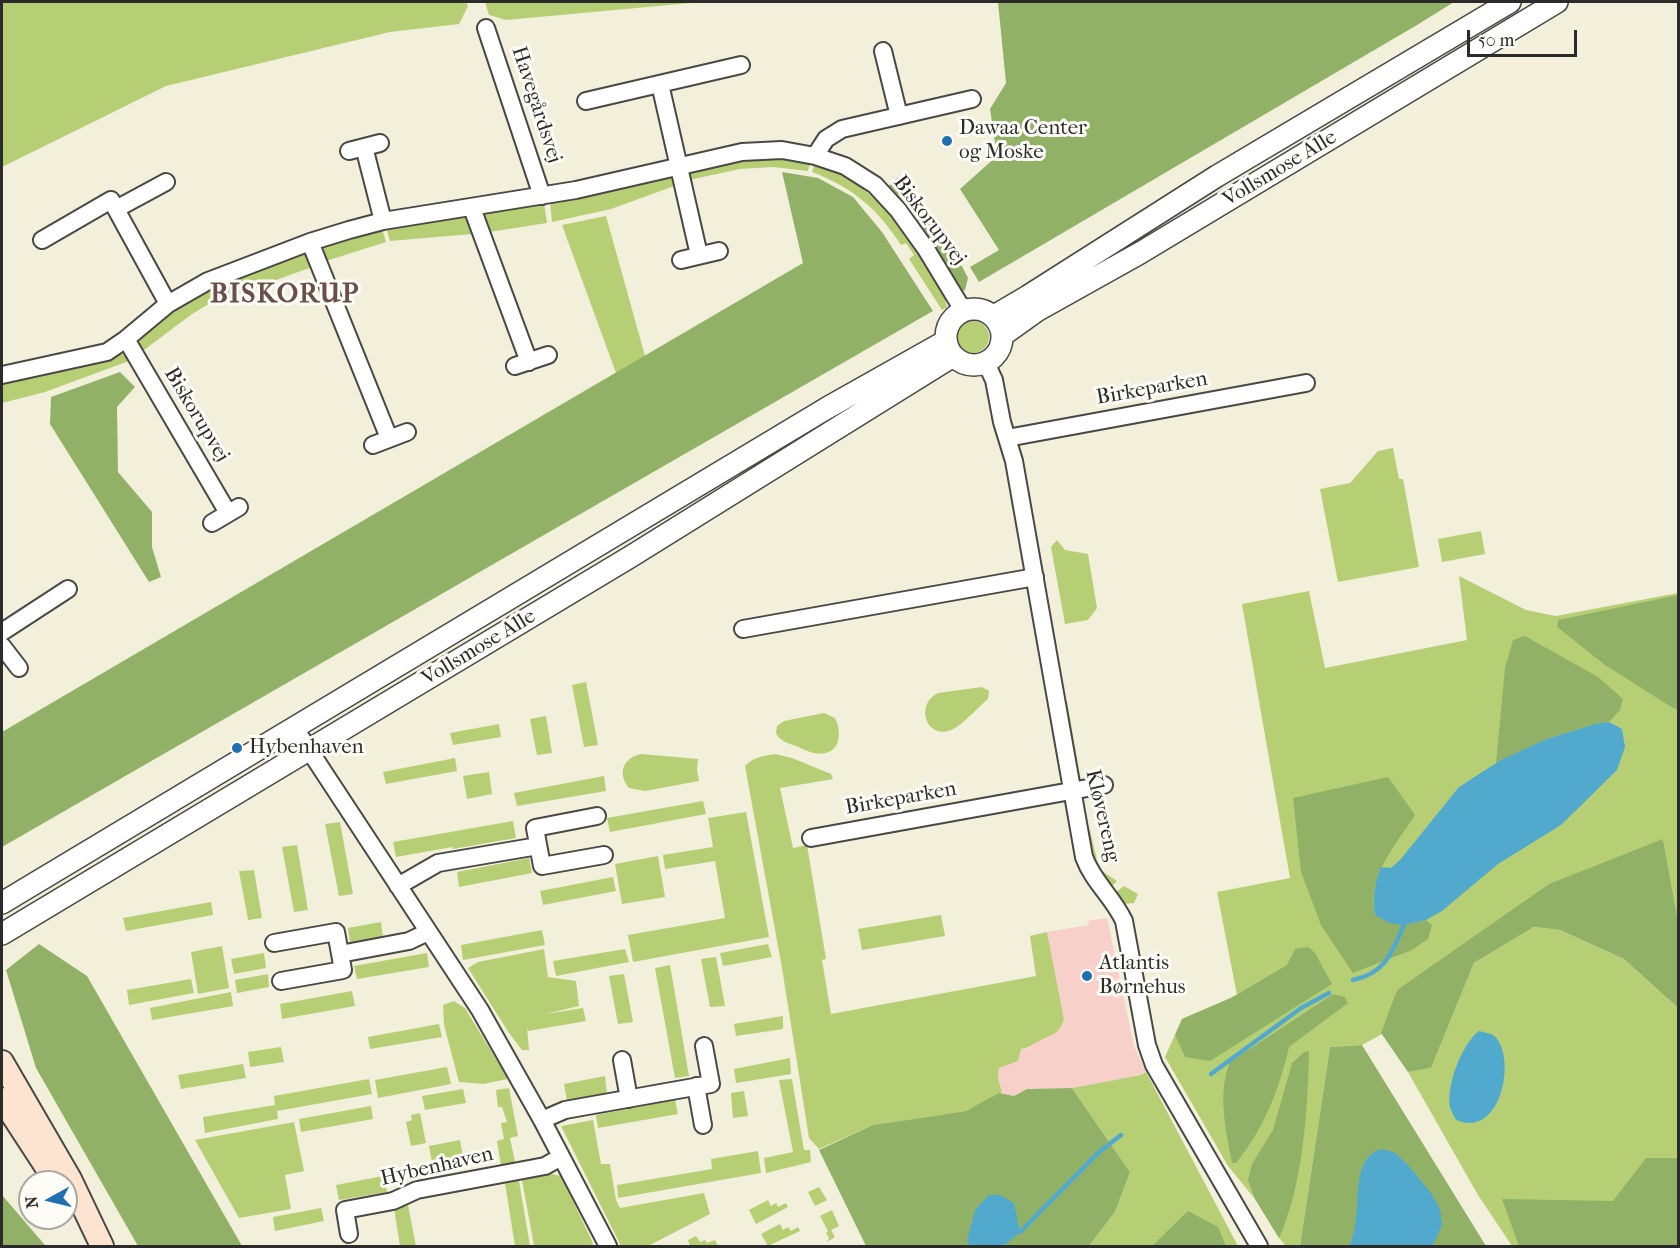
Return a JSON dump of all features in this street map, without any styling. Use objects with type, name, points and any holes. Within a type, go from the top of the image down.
[{"type":"main road","points":[[2,1062],[70,1179],[100,1246]]},
{"type":"main road","points":[[2,1099],[48,1170]]},
{"type":"main road","points":[[78,1214],[100,1246]]},
{"type":"street","name":"Vollsmose Alle","points":[[998,325],[1028,296],[1217,176],[1510,2]]},
{"type":"street","name":"Vollsmose Alle","points":[[998,325],[1038,310],[1140,253],[1557,2]]},
{"type":"street","name":"Havegårdsvej","points":[[486,28],[542,196]]},
{"type":"street","points":[[883,51],[898,116]]},
{"type":"street","points":[[586,101],[741,64]]},
{"type":"street","points":[[660,84],[699,255]]},
{"type":"street","points":[[815,156],[826,139],[842,129],[972,99]]},
{"type":"street","points":[[365,147],[383,221]]},
{"type":"street","name":"Biskorupvej","points":[[2,375],[106,352],[126,339],[168,304],[208,281],[310,242],[383,221],[542,196],[742,152],[782,150],[815,156],[845,166],[875,185],[898,210],[926,249],[963,310]]},
{"type":"street","points":[[116,209],[166,182]]},
{"type":"street","points":[[42,240],[111,200],[168,304]]},
{"type":"street","points":[[472,208],[522,364],[548,355]]},
{"type":"street","points":[[310,242],[389,438]]},
{"type":"street","points":[[681,260],[719,251]]},
{"type":"street","points":[[979,309],[998,325],[1000,350],[986,363],[969,365],[960,362],[950,349],[948,325],[963,310],[979,309]]},
{"type":"street","name":"Biskorupvej","points":[[126,339],[234,510],[212,523]]},
{"type":"street","name":"Vollsmose Alle","points":[[2,903],[816,415],[950,349]]},
{"type":"street","name":"Vollsmose Alle","points":[[2,934],[630,557],[950,349]]},
{"type":"street","name":"Kløvereng","points":[[986,363],[994,380],[1002,422],[1014,461],[1081,842],[1088,869],[1119,910],[1127,932],[1148,1045],[1154,1065],[1259,1246]]},
{"type":"street","name":"Birkeparken","points":[[1007,438],[1306,383]]},
{"type":"street","points":[[373,445],[407,432]]},
{"type":"street","points":[[743,629],[1035,577]]},
{"type":"street","points":[[2,632],[68,589]]},
{"type":"street","points":[[2,646],[19,668]]},
{"type":"street","points":[[294,727],[480,1010],[542,1120],[608,1246]]},
{"type":"street","name":"Birkeparken","points":[[811,838],[1104,785]]},
{"type":"street","points":[[597,816],[535,828],[538,846],[542,866],[604,855]]},
{"type":"street","points":[[398,886],[415,874],[438,863],[538,846]]},
{"type":"street","points":[[274,943],[336,932],[343,970],[281,981]]},
{"type":"street","points":[[340,954],[409,941],[428,932]]},
{"type":"street","points":[[542,1120],[565,1110],[711,1084],[704,1046]]},
{"type":"street","points":[[622,1060],[628,1099]]},
{"type":"street","points":[[696,1086],[703,1125]]},
{"type":"street","name":"Hybenhaven","points":[[349,1234],[345,1210],[393,1201],[417,1190],[545,1166],[561,1157]]},
{"type":"shaded area","name":"Atlantis Børnehus","points":[[1107,918],[1134,1046],[1146,1072],[1141,1075],[1072,1088],[1027,1089],[1014,1096],[1005,1095],[1002,1093],[998,1077],[999,1068],[1018,1060],[1021,1049],[1027,1049],[1037,1041],[1049,1037],[1062,1026],[1064,1019],[1047,932],[1089,925],[1088,921]]},
{"type":"green space","points":[[2,2],[466,2],[468,6],[459,24],[390,32],[166,86],[2,167]]},
{"type":"green space","points":[[485,2],[702,2],[506,20],[489,15]]},
{"type":"green space","points":[[998,2],[1454,2],[979,282],[970,267],[999,250],[960,189],[997,156],[990,109],[1006,83]]},
{"type":"green space","points":[[785,158],[810,163],[808,171],[773,167],[740,169],[689,180],[688,175],[691,170],[731,160]]},
{"type":"green space","points":[[815,163],[839,173],[859,186],[892,217],[944,295],[947,307],[942,310],[909,259],[914,255],[906,243],[901,245],[883,220],[852,192],[812,172]]},
{"type":"green space","points":[[782,172],[818,178],[853,197],[882,232],[933,311],[2,847],[2,732],[803,263]]},
{"type":"green space","points":[[669,174],[676,179],[677,185],[611,209],[552,222],[550,202]]},
{"type":"green space","points":[[898,177],[915,192],[963,268],[968,278],[965,290],[963,291],[910,207],[889,186]]},
{"type":"green space","points":[[544,203],[547,223],[489,232],[483,217],[488,212]]},
{"type":"green space","points":[[462,215],[469,219],[474,233],[390,241],[386,227]]},
{"type":"green space","points":[[606,216],[645,356],[616,373],[562,225]]},
{"type":"green space","points":[[382,229],[386,242],[323,262],[320,253],[324,244]]},
{"type":"green space","points":[[294,254],[307,255],[312,267],[207,305],[140,353],[135,347],[136,338],[190,297]]},
{"type":"green space","points":[[973,321],[984,326],[989,337],[984,348],[973,353],[962,348],[957,337],[962,326]]},
{"type":"green space","points":[[122,354],[129,361],[45,392],[2,403],[2,382],[44,372],[96,364],[109,357]]},
{"type":"green space","points":[[120,372],[135,387],[117,407],[118,472],[152,512],[152,547],[161,577],[149,582],[50,424],[51,397]]},
{"type":"green space","points":[[1393,448],[1399,479],[1403,479],[1419,567],[1338,582],[1320,489],[1350,483],[1378,451]]},
{"type":"green space","points":[[1481,531],[1485,554],[1442,562],[1438,539]]},
{"type":"green space","points":[[1057,540],[1065,550],[1088,554],[1097,608],[1088,620],[1065,624],[1051,547]]},
{"type":"green space","points":[[1459,576],[1526,610],[1556,616],[1678,593],[1678,921],[1663,840],[1397,990],[1382,1034],[1362,1045],[1330,1047],[1300,1246],[1286,1246],[1255,1199],[1228,1166],[1165,1057],[1182,1019],[1237,995],[1217,892],[1290,878],[1242,604],[1309,591],[1325,668],[1467,640]]},
{"type":"green space","points":[[1678,595],[1678,710],[1605,665],[1557,627],[1558,620]]},
{"type":"green space","points":[[1525,636],[1598,677],[1623,699],[1620,710],[1609,722],[1595,724],[1544,740],[1496,763],[1505,668],[1513,640]]},
{"type":"green space","points":[[586,682],[598,745],[584,747],[572,685]]},
{"type":"green space","points":[[982,687],[989,691],[988,699],[960,725],[943,732],[935,730],[926,720],[927,705],[938,693]]},
{"type":"green space","points":[[1067,701],[1081,782],[1077,779],[1063,702]]},
{"type":"green space","points":[[824,713],[835,718],[839,732],[837,744],[829,752],[822,754],[809,752],[784,741],[776,733],[777,726],[784,721]]},
{"type":"green space","points":[[546,716],[552,753],[537,755],[530,719]]},
{"type":"green space","points":[[499,724],[501,737],[453,745],[450,733]]},
{"type":"green space","points":[[641,754],[698,759],[699,781],[645,791],[629,788],[623,777],[624,767],[630,759]]},
{"type":"green space","points":[[775,754],[792,758],[831,774],[833,779],[780,788],[793,848],[807,845],[826,959],[822,960],[831,1014],[1036,976],[1030,936],[1047,932],[1064,1019],[1055,1033],[1021,1049],[1018,1061],[999,1068],[998,1077],[1002,1093],[966,1111],[873,1125],[819,1149],[809,1138],[782,968],[745,766],[755,759]]},
{"type":"green space","points":[[455,758],[457,771],[386,784],[383,772]]},
{"type":"green space","points":[[489,772],[492,794],[467,799],[463,776]]},
{"type":"green space","points":[[604,776],[606,791],[517,806],[514,793]]},
{"type":"green space","points":[[1388,777],[1415,815],[1391,850],[1379,874],[1375,887],[1375,915],[1395,923],[1406,924],[1426,920],[1432,925],[1428,939],[1412,950],[1353,973],[1321,925],[1301,872],[1293,798]]},
{"type":"green space","points":[[703,801],[706,814],[610,832],[607,818]]},
{"type":"green space","points":[[746,812],[769,937],[633,962],[628,935],[725,918],[715,861],[665,869],[663,855],[713,847],[708,818]]},
{"type":"green space","points":[[513,821],[516,838],[396,857],[393,842]]},
{"type":"green space","points":[[340,822],[353,894],[339,896],[325,824]]},
{"type":"green space","points":[[1090,830],[1099,869],[1117,881],[1111,887],[1092,862],[1086,831]]},
{"type":"green space","points":[[1663,839],[1678,921],[1678,1008],[1624,959],[1560,930],[1534,927],[1474,963],[1431,1068],[1408,1072],[1381,1033],[1397,990],[1549,884]]},
{"type":"green space","points":[[297,845],[308,910],[294,912],[282,847]]},
{"type":"green space","points":[[658,856],[665,897],[622,904],[615,864]]},
{"type":"green space","points":[[529,858],[532,873],[459,887],[457,872]]},
{"type":"green space","points":[[254,870],[262,918],[248,920],[239,871]]},
{"type":"green space","points":[[613,877],[616,891],[543,905],[540,891]]},
{"type":"green space","points":[[1124,886],[1138,894],[1134,903],[1123,904],[1115,893]]},
{"type":"green space","points":[[211,902],[213,915],[126,931],[123,918]]},
{"type":"green space","points":[[941,915],[945,936],[862,950],[858,929]]},
{"type":"green space","points":[[381,922],[383,937],[350,942],[348,928]]},
{"type":"green space","points":[[1534,927],[1560,930],[1624,959],[1678,1008],[1678,1246],[1512,1246],[1478,1195],[1408,1072],[1431,1068],[1474,963]]},
{"type":"green space","points":[[542,930],[545,945],[463,960],[461,945]]},
{"type":"green space","points":[[39,944],[87,976],[242,1246],[138,1246],[36,1068],[6,970]]},
{"type":"green space","points":[[768,944],[772,957],[723,966],[720,953]]},
{"type":"green space","points":[[222,946],[229,988],[198,994],[191,952]]},
{"type":"green space","points":[[1308,947],[1315,953],[1332,984],[1210,1061],[1185,1057],[1175,1035],[1182,1019],[1231,998],[1287,965],[1295,949]]},
{"type":"green space","points":[[544,949],[548,977],[576,981],[579,1006],[545,1014],[583,1008],[586,1021],[528,1031],[527,1027],[529,1050],[522,1050],[468,968],[478,962]]},
{"type":"green space","points":[[625,949],[629,962],[556,976],[553,961]]},
{"type":"green space","points":[[264,953],[266,968],[234,974],[231,959]]},
{"type":"green space","points":[[427,953],[429,967],[357,979],[354,966]]},
{"type":"green space","points":[[716,957],[725,1006],[710,1007],[701,959]]},
{"type":"green space","points":[[670,965],[689,1076],[675,1078],[655,968]]},
{"type":"green space","points":[[268,974],[269,987],[237,993],[235,980]]},
{"type":"green space","points":[[624,974],[633,1022],[618,1024],[609,976]]},
{"type":"green space","points":[[191,979],[194,993],[129,1005],[127,990]]},
{"type":"green space","points":[[352,991],[355,1006],[282,1019],[280,1004]]},
{"type":"green space","points":[[231,992],[233,1006],[152,1020],[150,1008]]},
{"type":"green space","points":[[1333,994],[1345,997],[1348,1003],[1289,1047],[1275,1094],[1262,1123],[1246,1150],[1236,1163],[1232,1163],[1223,1099],[1230,1062]]},
{"type":"green space","points":[[454,1001],[465,1008],[508,1079],[483,1084],[459,1082],[444,1025],[443,1005]]},
{"type":"green space","points":[[783,1016],[783,1029],[736,1036],[734,1024]]},
{"type":"green space","points":[[439,1024],[442,1037],[370,1049],[368,1037]]},
{"type":"green space","points":[[1362,1045],[1486,1246],[1300,1246],[1330,1047]]},
{"type":"green space","points":[[281,1047],[284,1062],[250,1067],[248,1052]]},
{"type":"green space","points":[[1309,1051],[1303,1146],[1299,1171],[1294,1195],[1279,1238],[1255,1199],[1248,1180],[1252,1164],[1273,1130],[1292,1063],[1304,1052]]},
{"type":"green space","points":[[790,1058],[791,1074],[736,1083],[734,1069]]},
{"type":"green space","points":[[243,1064],[246,1078],[181,1089],[178,1075]]},
{"type":"green space","points":[[447,1067],[451,1084],[378,1098],[375,1080]]},
{"type":"green space","points":[[1146,1072],[1238,1246],[1089,1246],[1115,1212],[1130,1172],[1072,1088],[1141,1075]]},
{"type":"green space","points":[[605,1076],[607,1094],[567,1101],[564,1084]]},
{"type":"green space","points":[[369,1079],[372,1094],[277,1111],[278,1119],[205,1133],[203,1117],[275,1105],[274,1096]]},
{"type":"green space","points":[[792,1079],[804,1150],[810,1150],[811,1162],[766,1173],[764,1158],[793,1152],[779,1080]]},
{"type":"green space","points":[[509,1088],[518,1136],[510,1138],[515,1162],[501,1165],[497,1141],[504,1139],[501,1123],[507,1122],[502,1107],[498,1107],[496,1090]]},
{"type":"green space","points":[[1072,1088],[1130,1172],[1115,1212],[1089,1246],[866,1246],[819,1150],[873,1125],[966,1111],[999,1093],[1014,1096],[1027,1089]]},
{"type":"green space","points":[[463,1089],[466,1103],[425,1110],[422,1096]]},
{"type":"green space","points":[[744,1091],[748,1116],[733,1118],[731,1093]]},
{"type":"green space","points":[[675,1100],[678,1114],[598,1128],[596,1115]]},
{"type":"green space","points":[[371,1106],[373,1119],[301,1132],[299,1119]]},
{"type":"green space","points":[[420,1113],[426,1143],[411,1146],[406,1122],[412,1120],[411,1115]]},
{"type":"green space","points":[[593,1120],[601,1164],[610,1164],[616,1200],[620,1208],[704,1193],[710,1214],[648,1246],[621,1246],[561,1126]]},
{"type":"green space","points":[[294,1122],[304,1171],[285,1175],[291,1209],[239,1218],[195,1140]]},
{"type":"green space","points":[[460,1140],[465,1168],[434,1174],[429,1146]]},
{"type":"green space","points":[[758,1151],[761,1173],[618,1198],[617,1185],[712,1169],[711,1159]]},
{"type":"green space","points":[[1646,1158],[1678,1158],[1678,1246],[1519,1246],[1502,1199],[1613,1201]]},
{"type":"green space","points":[[552,1174],[561,1176],[593,1243],[592,1246],[534,1246],[522,1180]]},
{"type":"green space","points":[[383,1176],[387,1192],[339,1200],[336,1185]]},
{"type":"green space","points":[[519,1181],[530,1246],[515,1246],[505,1183]]},
{"type":"green space","points":[[819,1187],[827,1200],[815,1206],[808,1192]]},
{"type":"green space","points":[[2,1195],[18,1214],[18,1230],[32,1230],[45,1246],[2,1246]]},
{"type":"green space","points":[[768,1200],[771,1206],[776,1203],[778,1207],[786,1203],[788,1207],[756,1224],[749,1210]]},
{"type":"green space","points":[[408,1205],[416,1246],[400,1246],[394,1208]]},
{"type":"green space","points":[[321,1208],[324,1221],[275,1231],[273,1217]]},
{"type":"green space","points":[[832,1210],[839,1226],[831,1230],[835,1237],[827,1242],[829,1238],[826,1233],[828,1231],[820,1216]]},
{"type":"green space","points":[[1188,1211],[1218,1227],[1226,1246],[1152,1246]]},
{"type":"green space","points":[[780,1224],[783,1230],[788,1227],[791,1231],[798,1227],[800,1231],[768,1246],[761,1234]]},
{"type":"green space","points":[[696,1236],[700,1242],[705,1240],[707,1243],[715,1240],[718,1246],[690,1246],[688,1240]]},
{"type":"water","points":[[1609,722],[1622,729],[1625,747],[1617,770],[1561,825],[1498,864],[1442,911],[1426,920],[1404,925],[1389,923],[1375,915],[1375,891],[1381,867],[1391,868],[1400,860],[1459,787],[1501,760],[1544,740],[1595,724]]},
{"type":"water","points":[[1479,1031],[1493,1035],[1500,1045],[1504,1059],[1504,1076],[1495,1107],[1485,1118],[1472,1123],[1456,1120],[1449,1098],[1461,1055]]},
{"type":"water","points":[[1381,1149],[1394,1152],[1408,1165],[1431,1193],[1440,1209],[1442,1225],[1434,1243],[1430,1246],[1349,1246],[1354,1235],[1363,1165],[1370,1155]]},
{"type":"water","points":[[989,1195],[1000,1195],[1014,1203],[1020,1232],[1004,1246],[970,1246],[967,1241],[975,1210]]},
{"type":"waterway","points":[[1353,980],[1364,977],[1380,967],[1391,952],[1404,925]]},
{"type":"waterway","points":[[1211,1074],[1301,1008],[1329,993]]},
{"type":"waterway","points":[[1020,1232],[1098,1153],[1121,1135]]},
{"type":"place","name":"Dawaa Center og Moske","points":[[947,141]]},
{"type":"place","name":"Hybenhaven","points":[[237,748]]},
{"type":"place","name":"Atlantis Børnehus","points":[[1087,976]]},
{"type":"district","name":"BISKORUP","points":[[285,295]]}]
